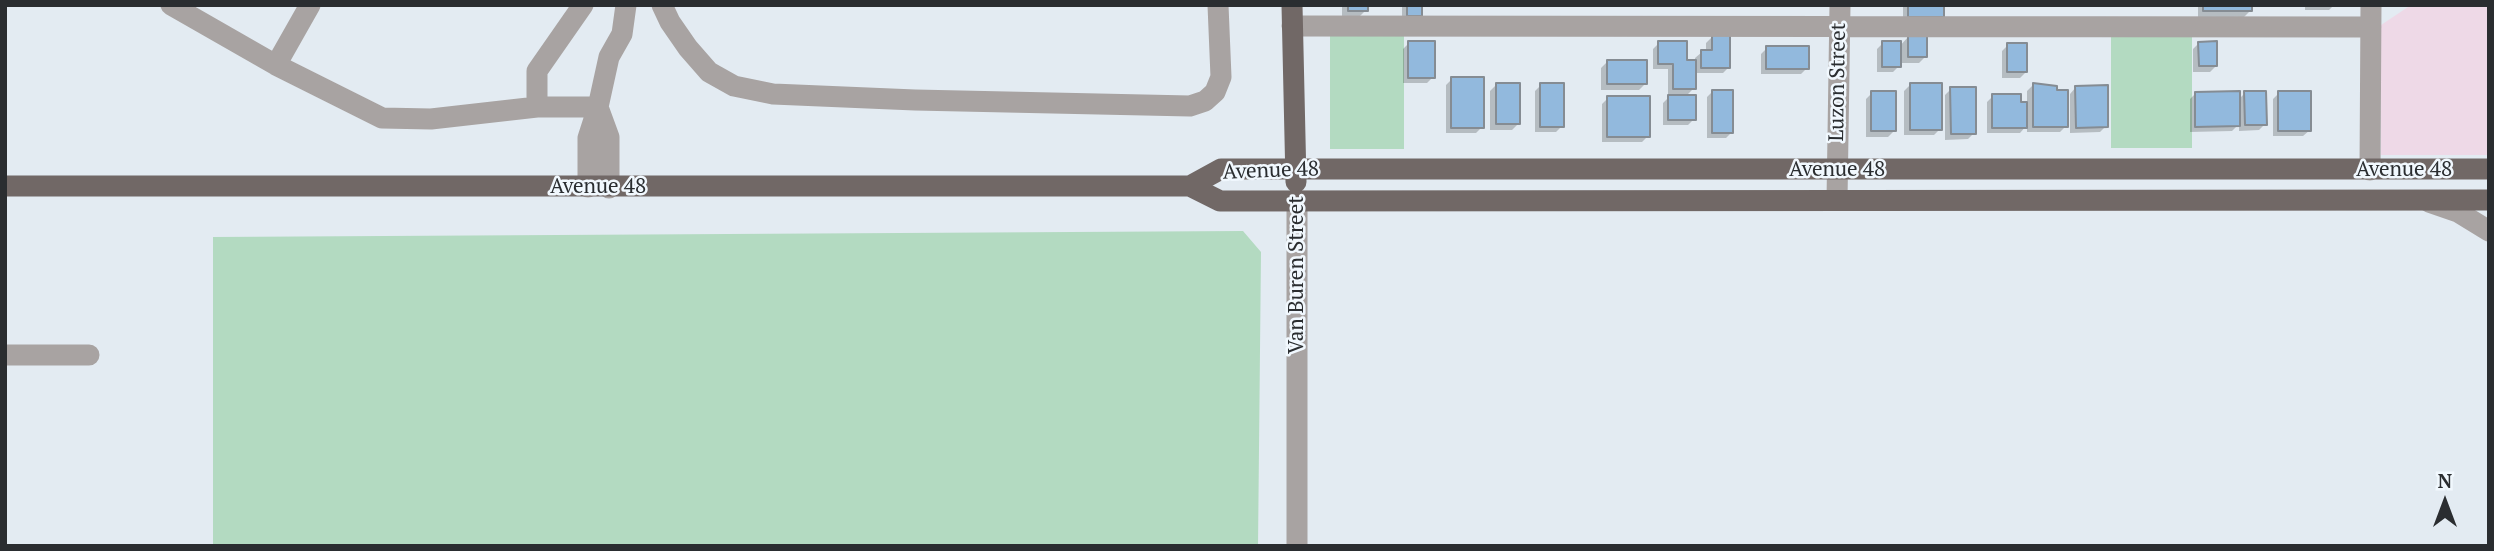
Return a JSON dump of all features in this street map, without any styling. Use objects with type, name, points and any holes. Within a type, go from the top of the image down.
[{"type":"main road","name":"Van Buren Street","points":[[1292,16],[1297,200]]},
{"type":"main road","name":"Avenue 48","points":[[1190,186],[1221,169],[2489,169]]},
{"type":"main road","points":[[2126,200],[2168,186],[2352,186],[2369,177],[2370,170]]},
{"type":"main road","name":"Avenue 48","points":[[5,187],[1190,186],[1220,201],[2489,200]]},
{"type":"street","points":[[171,5],[276,65],[382,118],[431,119],[537,107],[598,107]]},
{"type":"street","points":[[276,65],[310,5]]},
{"type":"street","points":[[537,107],[537,71],[583,5]]},
{"type":"street","points":[[588,187],[588,138],[609,57],[622,34],[625,5]]},
{"type":"street","points":[[663,5],[670,22],[709,72],[734,86],[773,94],[1190,106],[1205,101],[1215,92],[1221,77],[1218,5]]},
{"type":"street","name":"Luzon Street","points":[[1836,200],[1840,5]]},
{"type":"street","points":[[1292,16],[1839,27],[2371,16],[2370,170]]},
{"type":"street","points":[[598,107],[609,137],[609,188]]},
{"type":"street","points":[[2420,199],[2458,212],[2489,230]]},
{"type":"street","name":"Van Buren Street","points":[[1297,200],[1297,546]]},
{"type":"street","points":[[5,355],[89,355]]},
{"type":"shaded area","points":[[2411,5],[2489,5],[2489,155],[2381,155],[2381,25]]},
{"type":"green space","points":[[1330,34],[1404,34],[1404,149],[1330,149]]},
{"type":"green space","points":[[2111,34],[2192,34],[2192,148],[2111,148]]},
{"type":"green space","points":[[1243,231],[1261,252],[1258,546],[213,546],[213,237]]},
{"type":"building","points":[[1348,5],[1368,5],[1368,11],[1348,11]]},
{"type":"building","points":[[1407,5],[1422,5],[1422,16],[1407,16]]},
{"type":"building","points":[[1908,5],[1944,5],[1944,17],[1908,17]]},
{"type":"building","points":[[2203,5],[2252,5],[2252,11],[2203,11]]},
{"type":"building","points":[[1712,35],[1730,35],[1730,68],[1701,68],[1701,50],[1712,50]]},
{"type":"building","points":[[1908,36],[1927,36],[1927,57],[1908,57]]},
{"type":"building","points":[[1408,41],[1435,41],[1435,78],[1408,78]]},
{"type":"building","points":[[1658,41],[1687,41],[1687,60],[1696,60],[1696,89],[1673,89],[1673,64],[1658,64]]},
{"type":"building","points":[[1882,41],[1901,41],[1901,67],[1882,67]]},
{"type":"building","points":[[2217,41],[2217,66],[2199,66],[2198,42]]},
{"type":"building","points":[[2007,43],[2027,43],[2027,72],[2007,72]]},
{"type":"building","points":[[1766,46],[1809,46],[1809,69],[1766,69]]},
{"type":"building","points":[[1607,60],[1647,60],[1647,84],[1607,84]]},
{"type":"building","points":[[1451,77],[1484,77],[1484,128],[1451,128]]},
{"type":"building","points":[[1496,83],[1520,83],[1520,124],[1496,124]]},
{"type":"building","points":[[1540,83],[1564,83],[1564,127],[1540,127]]},
{"type":"building","points":[[1910,83],[1942,83],[1942,130],[1910,130]]},
{"type":"building","points":[[2033,83],[2057,86],[2057,90],[2068,90],[2068,127],[2033,127]]},
{"type":"building","points":[[2108,85],[2108,127],[2076,128],[2075,86]]},
{"type":"building","points":[[1950,87],[1976,87],[1976,134],[1951,134]]},
{"type":"building","points":[[1712,90],[1733,90],[1733,133],[1712,133]]},
{"type":"building","points":[[1871,91],[1896,91],[1896,131],[1871,131]]},
{"type":"building","points":[[2240,91],[2240,126],[2195,127],[2195,92]]},
{"type":"building","points":[[2244,91],[2266,91],[2267,125],[2245,125]]},
{"type":"building","points":[[2278,91],[2311,91],[2311,131],[2278,131]]},
{"type":"building","points":[[1992,94],[2021,94],[2021,102],[2027,102],[2027,128],[1992,128]]},
{"type":"building","points":[[1668,95],[1696,95],[1696,120],[1668,120]]},
{"type":"building","points":[[1607,96],[1650,96],[1650,137],[1607,137]]}]
